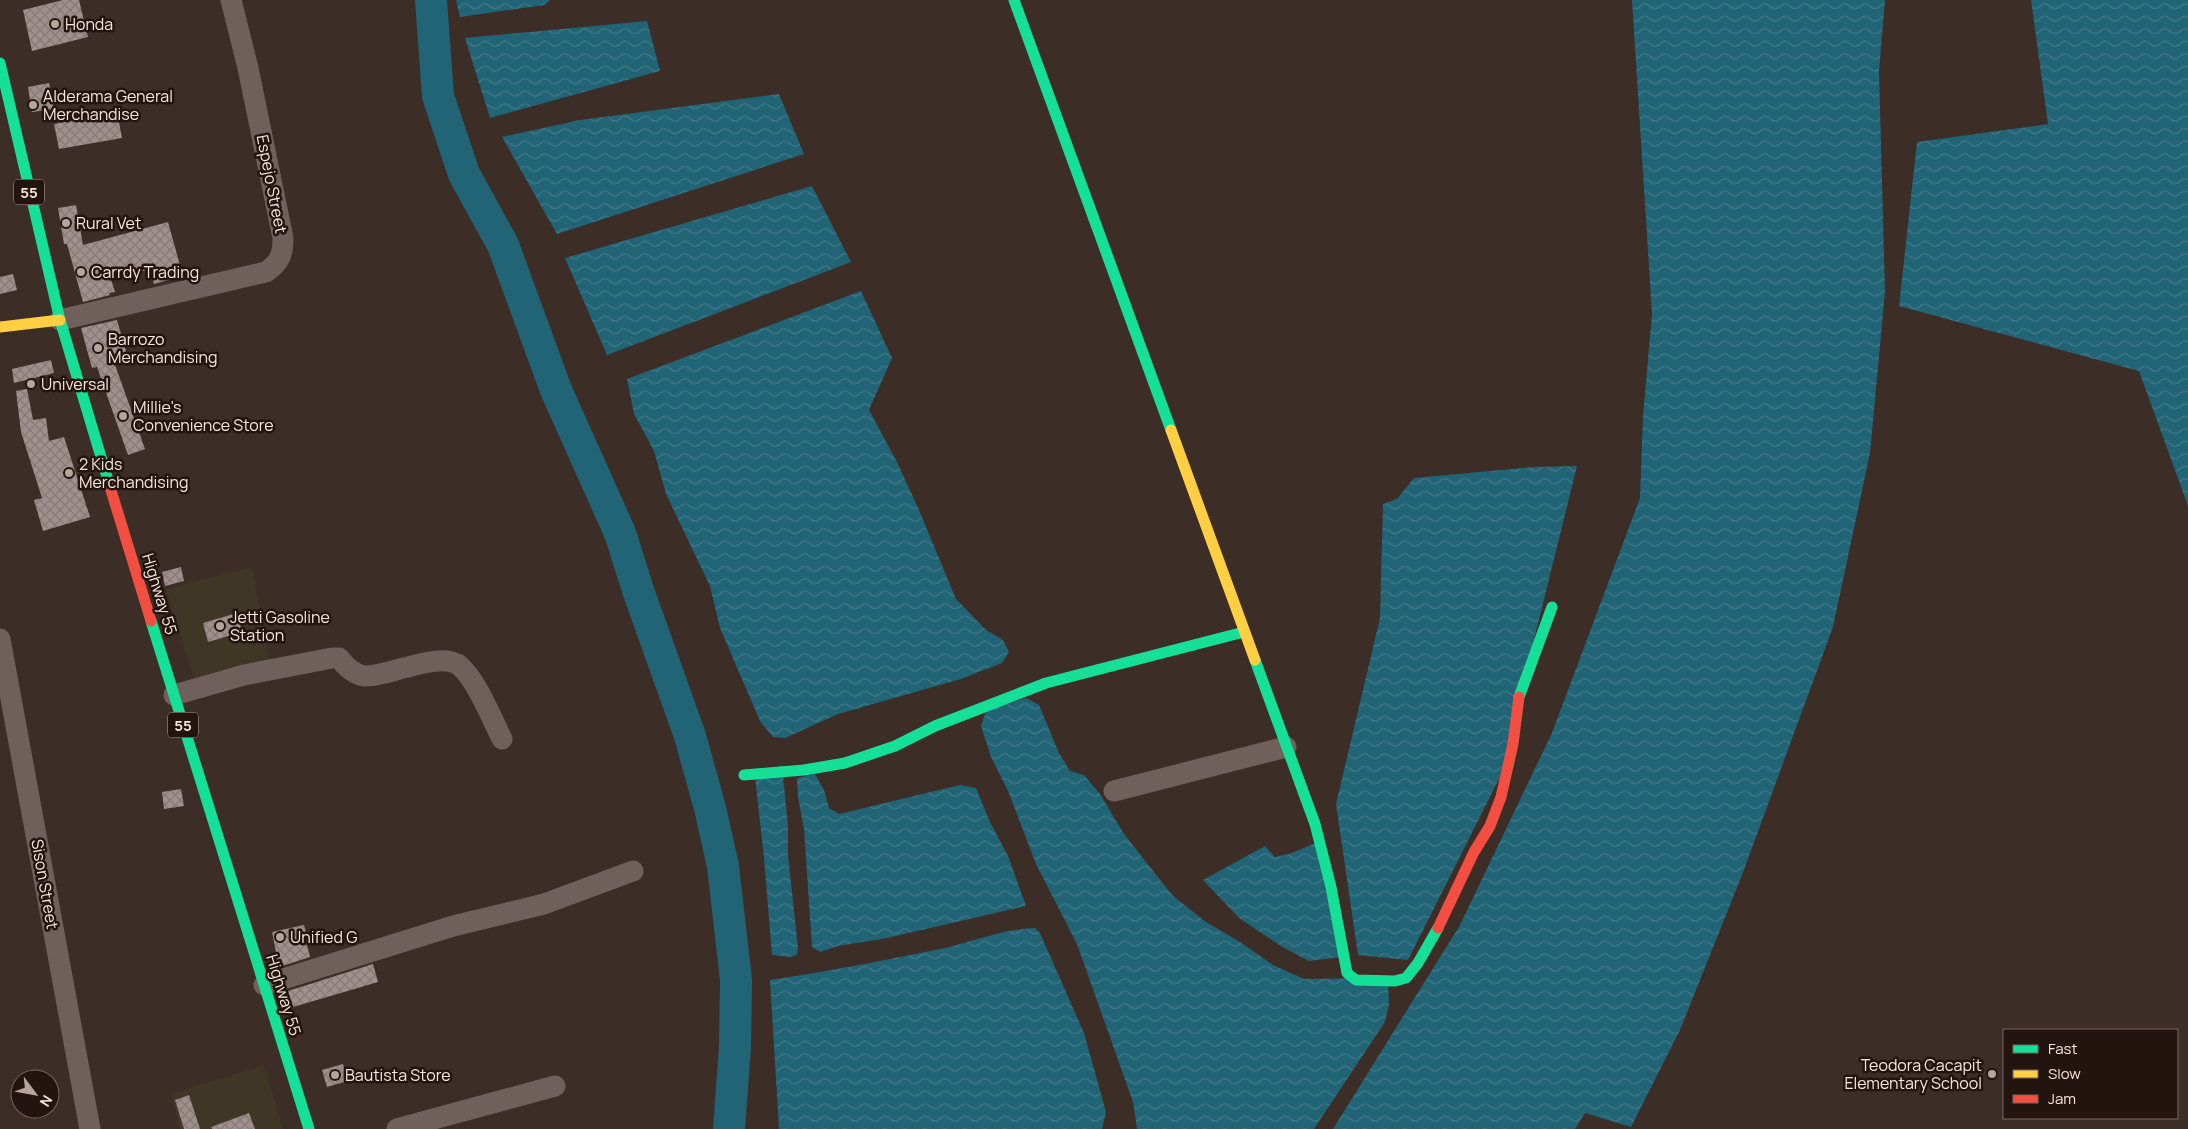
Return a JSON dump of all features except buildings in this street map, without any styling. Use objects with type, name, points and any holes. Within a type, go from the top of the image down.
[{"type":"main road","points":[[1014,0],[1320,838],[1333,889],[1347,973],[1356,980],[1396,981],[1406,978],[1418,963],[1444,917],[1474,852],[1493,819],[1501,797],[1513,744],[1517,702],[1552,607]]},
{"type":"main road","name":"Highway 55","points":[[0,63],[60,320],[309,1129]]},
{"type":"main road","points":[[0,327],[60,320]]},
{"type":"main road","points":[[744,775],[804,770],[845,763],[895,746],[935,726],[1046,683],[1244,632]]},
{"type":"street","name":"Espejo Street","points":[[60,320],[266,272],[280,260],[283,253],[283,238],[248,68],[231,0]]},
{"type":"street","name":"Sison Street","points":[[0,639],[90,1129]]},
{"type":"street","points":[[174,695],[244,675],[332,658],[339,658],[347,668],[366,676],[443,661],[459,666],[478,691],[502,739]]},
{"type":"street","points":[[1114,791],[1286,747]]},
{"type":"street","points":[[264,985],[453,926],[544,904],[633,871]]},
{"type":"street","points":[[397,1129],[555,1086]]},
{"type":"shaded area","name":"Jetti Gasoline Station","points":[[252,567],[270,662],[194,680],[166,589]]},
{"type":"shaded area","points":[[264,1065],[283,1129],[180,1129],[171,1094]]},
{"type":"water","points":[[456,0],[550,0],[544,5],[460,17]]},
{"type":"water","points":[[1632,0],[1885,0],[1879,71],[1885,292],[1870,453],[1833,627],[1742,875],[1680,1030],[1631,1127],[1585,1113],[1575,1129],[1333,1129],[1460,925],[1552,733],[1640,498],[1643,416],[1652,314]]},
{"type":"water","points":[[2031,0],[2188,0],[2188,506],[2139,371],[1899,306],[1917,142],[2048,124]]},
{"type":"water","points":[[647,21],[660,71],[490,118],[465,38]]},
{"type":"water","points":[[779,94],[804,154],[557,234],[502,137],[580,120]]},
{"type":"water","points":[[812,186],[851,262],[607,355],[565,258]]},
{"type":"water","points":[[861,291],[892,358],[869,410],[897,462],[956,599],[986,630],[1003,640],[1009,652],[1002,663],[961,679],[838,714],[785,738],[773,737],[760,721],[720,628],[710,586],[666,494],[654,451],[634,414],[627,379]]},
{"type":"water","points":[[1577,466],[1500,777],[1408,960],[1358,955],[1336,804],[1380,618],[1383,504],[1397,499],[1414,478],[1533,467]]},
{"type":"water","points":[[1026,698],[1039,705],[1059,753],[1070,771],[1084,775],[1100,794],[1124,834],[1172,895],[1206,922],[1240,942],[1273,965],[1304,979],[1388,978],[1389,1005],[1385,1022],[1314,1129],[1137,1129],[1133,1102],[1077,944],[1036,864],[1008,791],[991,757],[981,726],[986,711]]},
{"type":"water","points":[[782,765],[788,826],[788,855],[798,948],[797,955],[790,957],[772,955],[755,777]]},
{"type":"water","points":[[815,774],[824,790],[829,808],[839,814],[960,785],[976,788],[990,822],[1008,856],[1026,906],[887,938],[838,946],[820,952],[812,947],[804,829],[798,797],[797,778]]},
{"type":"water","points":[[1318,842],[1342,957],[1309,961],[1284,948],[1239,918],[1203,880],[1265,846],[1275,857],[1289,854]]},
{"type":"water","points":[[1035,928],[1040,933],[1084,1033],[1106,1112],[1102,1129],[779,1129],[770,980],[901,957],[945,948],[1001,933]]},
{"type":"waterway","points":[[431,0],[438,96],[464,174],[503,245],[556,390],[620,533],[639,593],[690,736],[710,808],[723,866],[736,980],[735,1047],[729,1129]]},
{"type":"traffic: fast","points":[[1014,0],[1171,430]]},
{"type":"traffic: fast","points":[[0,63],[60,320],[110,487]]},
{"type":"traffic: fast","points":[[1519,697],[1552,607]]},
{"type":"traffic: fast","points":[[151,621],[309,1129]]},
{"type":"traffic: fast","points":[[744,775],[804,770],[845,763],[895,746],[935,726],[1046,683],[1244,632]]},
{"type":"traffic: fast","points":[[1255,660],[1315,824],[1331,887],[1347,973],[1356,980],[1395,981],[1406,978],[1418,963],[1438,928]]},
{"type":"traffic: slow","points":[[0,327],[60,320]]},
{"type":"traffic: slow","points":[[1171,430],[1255,660]]},
{"type":"traffic: jam","points":[[110,487],[151,621]]},
{"type":"traffic: jam","points":[[1438,928],[1474,852],[1490,826],[1501,797],[1513,744],[1519,697]]},
{"type":"place","name":"Honda","points":[[55,24]]},
{"type":"place","name":"Alderama General Merchandise","points":[[33,105]]},
{"type":"place","name":"Rural Vet","points":[[66,223]]},
{"type":"place","name":"Carrdy Trading","points":[[81,272]]},
{"type":"place","name":"Barrozo Merchandising","points":[[98,348]]},
{"type":"place","name":"Universal","points":[[31,384]]},
{"type":"place","name":"Millie's Convenience Store","points":[[123,416]]},
{"type":"place","name":"2 Kids Merchandising","points":[[69,473]]},
{"type":"place","name":"Jetti Gasoline Station","points":[[220,626]]},
{"type":"place","name":"Unified G","points":[[280,937]]},
{"type":"place","name":"Teodora Cacapit Elementary School","points":[[1992,1074]]},
{"type":"place","name":"Bautista Store","points":[[335,1075]]}]
